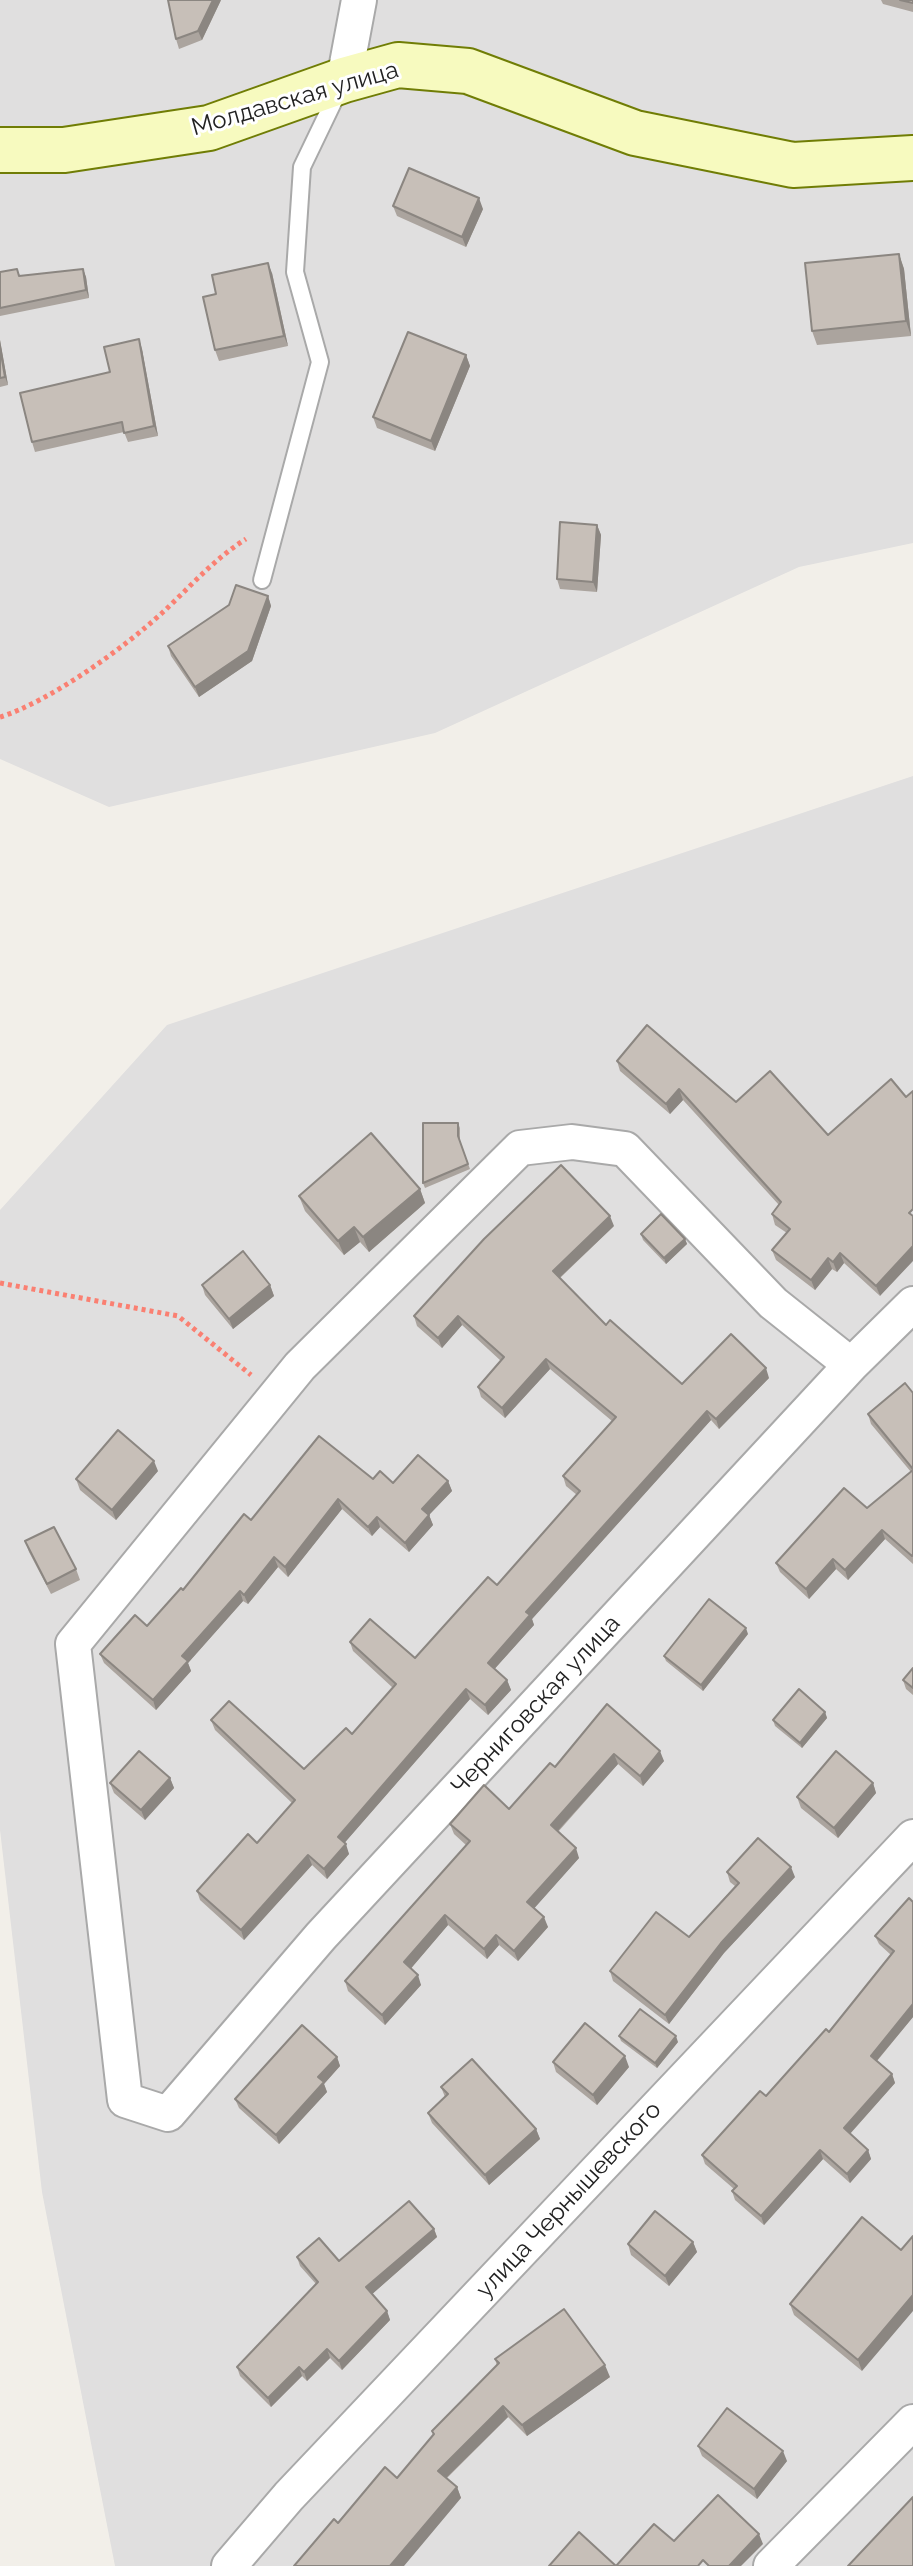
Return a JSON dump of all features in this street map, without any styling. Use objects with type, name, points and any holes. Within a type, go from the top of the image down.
[{"type":"street","points":[[344,80],[359,0]]},
{"type":"street","name":"Молдавская улица","points":[[0,150],[64,150],[209,128],[344,80],[398,65],[468,71],[635,133],[793,165],[913,158]]},
{"type":"street","points":[[276,1396],[300,1366],[520,1148],[572,1142],[625,1149],[773,1303],[851,1365]]},
{"type":"street","name":"Черниговская улица","points":[[276,1396],[73,1644],[125,2100],[168,2114],[321,1936],[851,1365],[908,1320]]},
{"type":"street","name":"улица Чернышевского","points":[[229,2566],[300,2484],[913,1837]]},
{"type":"street","points":[[771,2566],[913,2422]]},
{"type":"lane","points":[[262,580],[320,362],[295,272],[302,167],[344,80]]},
{"type":"path","points":[[0,717],[100,663],[159,616],[231,548],[278,520]]},
{"type":"path","points":[[0,1283],[178,1316],[276,1396]]},
{"type":"shaded area","points":[[0,0],[913,0],[913,543],[799,567],[435,733],[109,807],[0,759]]},
{"type":"shaded area","points":[[913,776],[913,2566],[115,2566],[42,2192],[0,1830],[0,1210],[167,1025]]},
{"type":"building","points":[[168,0],[213,0],[198,31],[176,39]]},
{"type":"building","points":[[409,168],[479,198],[462,237],[393,206]]},
{"type":"building","points":[[899,254],[906,321],[812,331],[805,263]]},
{"type":"building","points":[[268,263],[284,336],[215,350],[203,297],[216,294],[212,275]]},
{"type":"building","points":[[17,269],[19,276],[83,269],[86,290],[0,308],[0,272]]},
{"type":"building","points":[[408,332],[466,355],[431,441],[373,417]]},
{"type":"building","points":[[139,339],[154,426],[124,433],[122,422],[32,442],[20,393],[110,372],[104,347]]},
{"type":"building","points":[[0,348],[5,377],[0,378]]},
{"type":"building","points":[[560,522],[597,525],[593,582],[557,579]]},
{"type":"building","points":[[236,585],[268,596],[248,651],[195,687],[168,646],[229,605]]},
{"type":"building","points":[[647,1025],[736,1102],[770,1071],[828,1135],[891,1079],[906,1097],[913,1091],[913,1209],[909,1213],[913,1216],[913,1246],[876,1286],[840,1253],[833,1262],[828,1258],[811,1280],[772,1250],[790,1229],[772,1214],[781,1202],[679,1089],[666,1104],[617,1061]]},
{"type":"building","points":[[423,1123],[458,1123],[458,1136],[468,1164],[423,1183]]},
{"type":"building","points":[[371,1133],[420,1189],[363,1237],[354,1227],[338,1241],[299,1196]]},
{"type":"building","points":[[561,1165],[610,1216],[553,1271],[606,1325],[610,1320],[682,1384],[731,1334],[766,1368],[716,1419],[707,1411],[526,1612],[530,1615],[488,1663],[507,1680],[485,1705],[466,1689],[338,1837],[346,1844],[324,1869],[308,1855],[241,1930],[197,1891],[248,1834],[257,1843],[295,1800],[211,1720],[229,1701],[304,1769],[346,1728],[352,1734],[396,1684],[350,1642],[370,1619],[415,1658],[488,1577],[497,1585],[580,1491],[563,1476],[616,1417],[546,1359],[502,1408],[478,1387],[504,1357],[458,1316],[438,1338],[414,1316],[484,1239]]},
{"type":"building","points":[[661,1214],[685,1239],[664,1258],[641,1234]]},
{"type":"building","points":[[243,1251],[270,1285],[229,1319],[202,1285]]},
{"type":"building","points":[[905,1383],[913,1393],[913,1469],[868,1414]]},
{"type":"building","points":[[118,1430],[154,1461],[112,1510],[76,1479]]},
{"type":"building","points":[[319,1436],[373,1479],[380,1471],[393,1483],[418,1455],[448,1481],[422,1509],[429,1515],[405,1543],[377,1517],[368,1527],[338,1499],[285,1567],[274,1557],[244,1595],[240,1591],[182,1656],[188,1661],[153,1700],[100,1654],[135,1615],[147,1626],[181,1588],[183,1590],[244,1514],[251,1520]]},
{"type":"building","points":[[913,1470],[912,1556],[882,1530],[845,1570],[833,1559],[806,1589],[776,1563],[844,1488],[867,1508]]},
{"type":"building","points":[[54,1527],[76,1569],[47,1584],[25,1541]]},
{"type":"building","points":[[709,1599],[746,1628],[701,1685],[664,1656]]},
{"type":"building","points":[[913,1668],[913,1688],[903,1680]]},
{"type":"building","points":[[799,1689],[825,1712],[800,1743],[773,1720]]},
{"type":"building","points":[[607,1704],[660,1751],[640,1776],[614,1754],[551,1825],[576,1848],[527,1902],[544,1917],[514,1951],[496,1935],[484,1949],[445,1915],[404,1962],[418,1975],[382,2015],[345,1981],[470,1841],[450,1824],[484,1785],[509,1809],[550,1763],[555,1767]]},
{"type":"building","points":[[139,1751],[170,1778],[141,1810],[110,1783]]},
{"type":"building","points":[[836,1751],[873,1783],[834,1828],[797,1797]]},
{"type":"building","points":[[758,1838],[791,1867],[721,1943],[665,2015],[610,1971],[656,1912],[689,1937],[739,1883],[727,1872]]},
{"type":"building","points":[[909,1898],[913,1902],[913,2004],[871,2056],[892,2074],[844,2128],[868,2150],[847,2174],[820,2150],[761,2216],[732,2191],[737,2186],[702,2155],[760,2091],[766,2096],[826,2029],[829,2032],[894,1951],[875,1936]]},
{"type":"building","points":[[640,2009],[676,2036],[655,2063],[619,2036]]},
{"type":"building","points":[[585,2023],[625,2056],[593,2095],[553,2062]]},
{"type":"building","points":[[302,2025],[337,2057],[318,2077],[324,2082],[276,2135],[235,2099]]},
{"type":"building","points":[[472,2059],[536,2129],[485,2175],[428,2113],[448,2094],[441,2087]]},
{"type":"building","points":[[409,2201],[434,2229],[366,2287],[387,2311],[339,2361],[327,2349],[304,2372],[299,2367],[268,2398],[237,2367],[318,2282],[297,2257],[319,2238],[339,2261]]},
{"type":"building","points":[[655,2211],[693,2242],[665,2276],[628,2244]]},
{"type":"building","points":[[862,2217],[901,2250],[913,2236],[913,2295],[858,2360],[790,2304]]},
{"type":"building","points":[[564,2309],[605,2365],[522,2425],[503,2406],[438,2471],[457,2487],[390,2566],[294,2566],[334,2519],[338,2523],[385,2467],[397,2478],[434,2434],[432,2431],[499,2363],[495,2359]]},
{"type":"building","points":[[727,2408],[783,2451],[754,2489],[698,2446]]},
{"type":"building","points":[[718,2495],[759,2534],[729,2566],[709,2566],[703,2560],[698,2566],[616,2566],[654,2524],[674,2541]]},
{"type":"building","points":[[913,2497],[913,2566],[848,2566]]},
{"type":"building","points":[[579,2532],[616,2566],[549,2566]]}]
